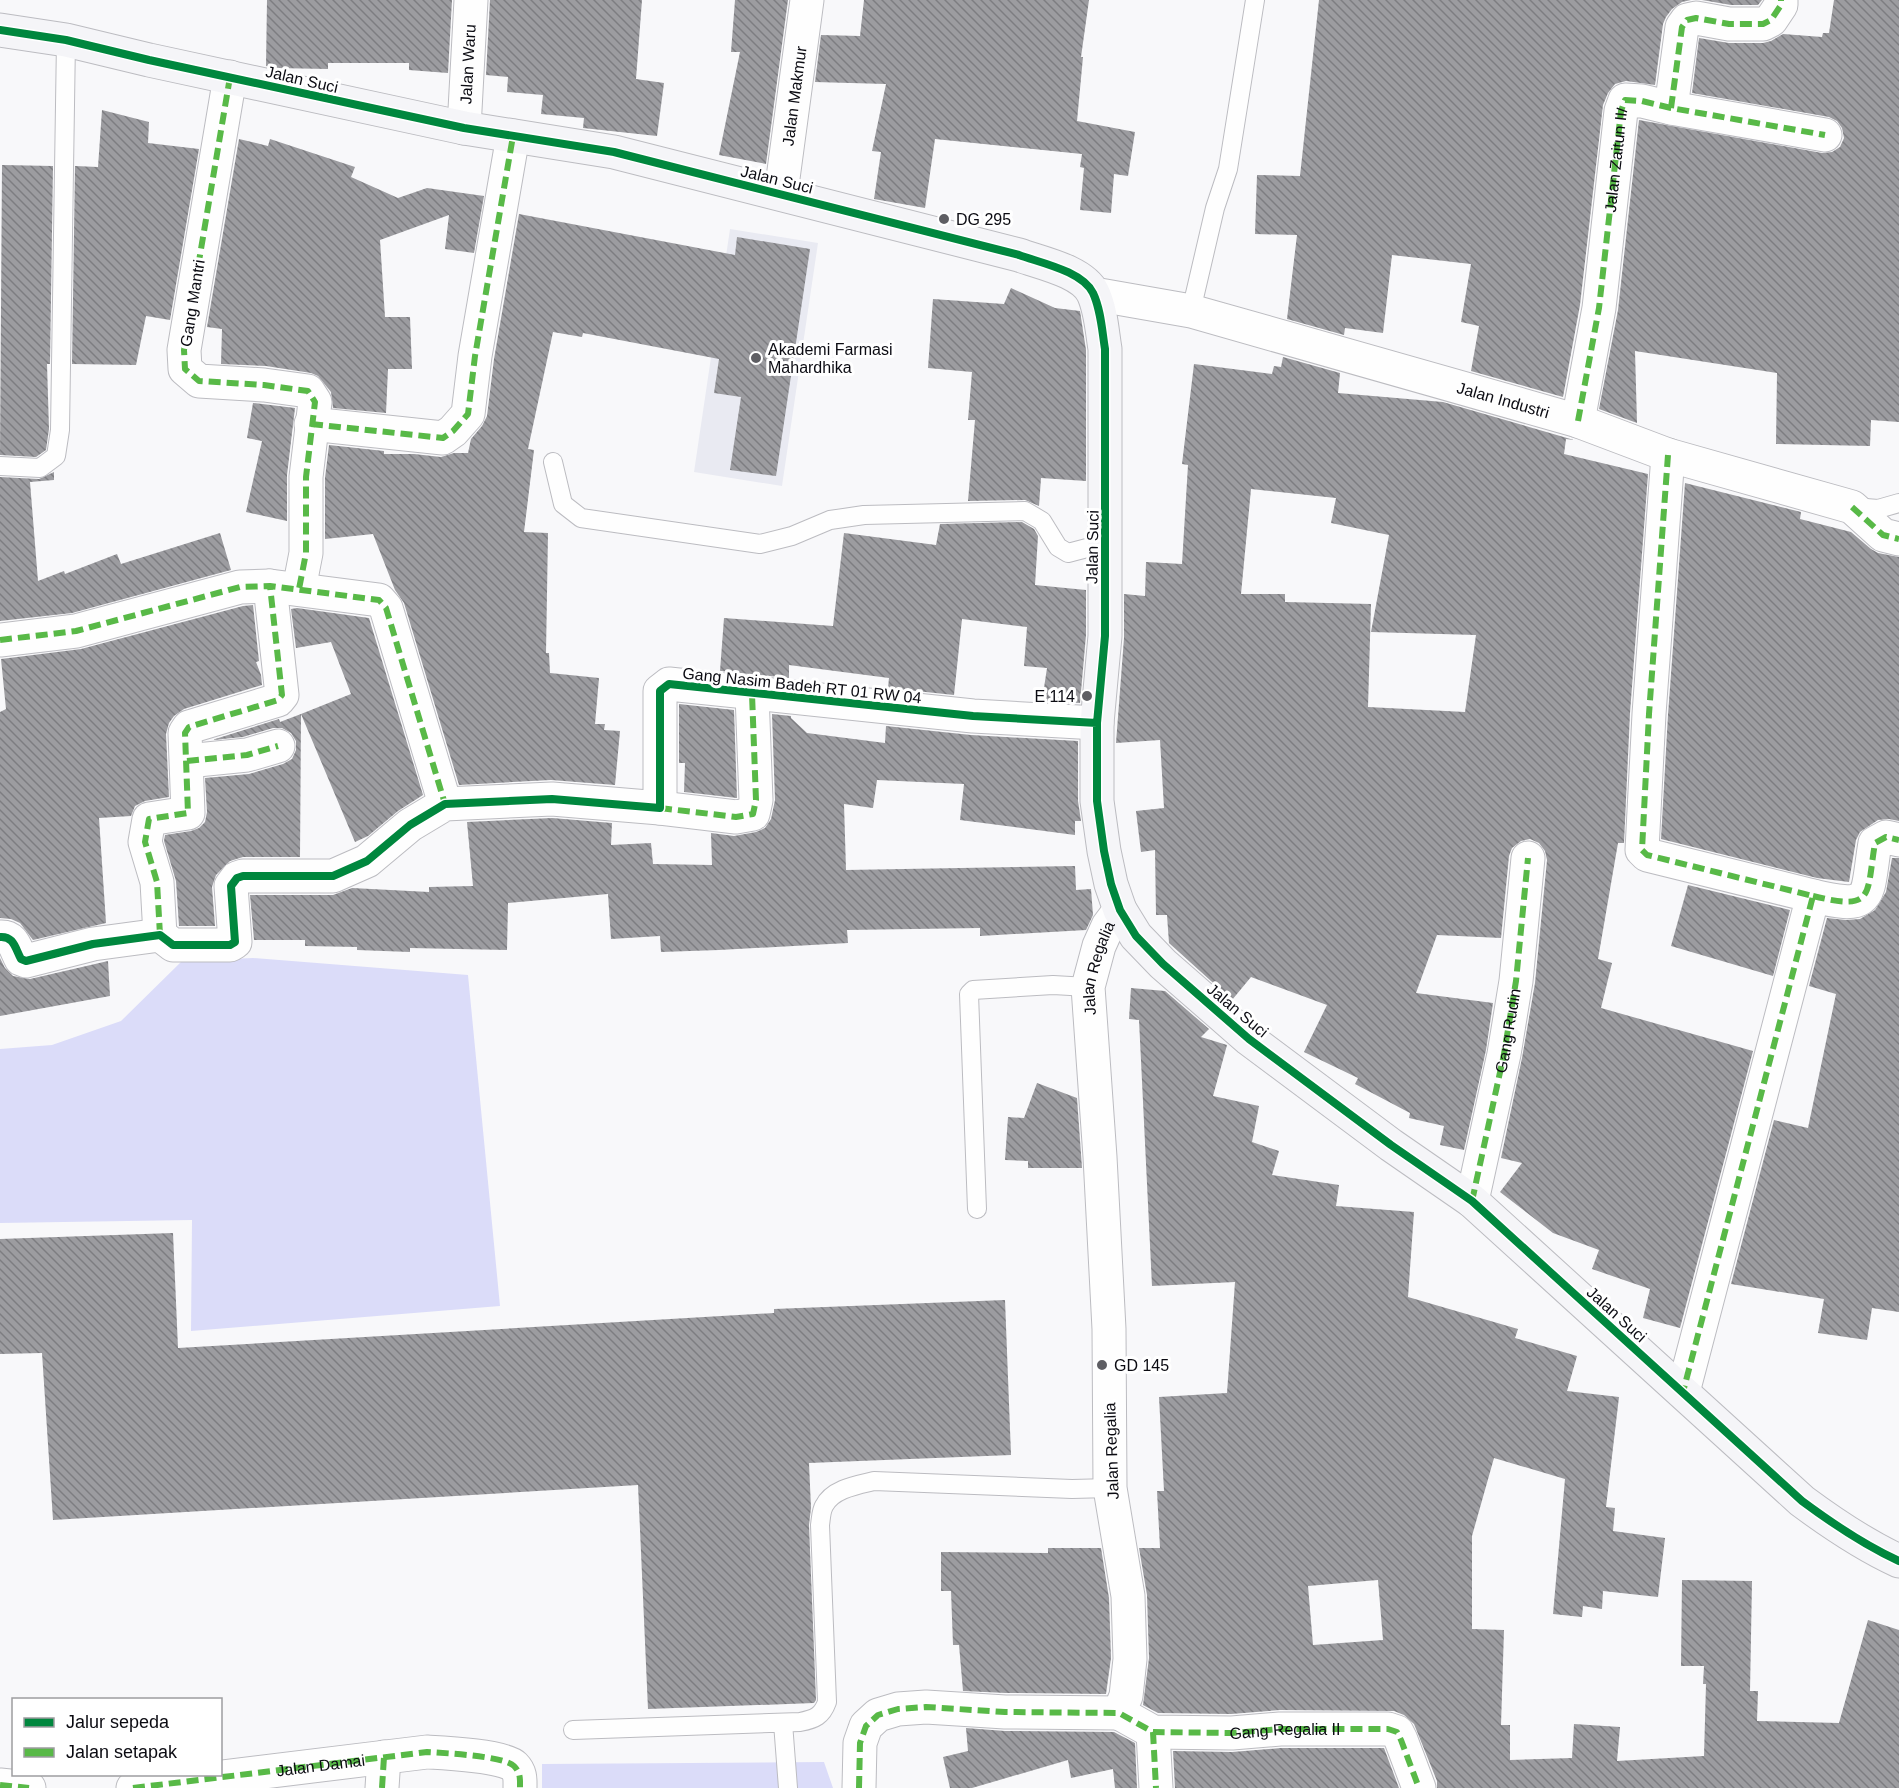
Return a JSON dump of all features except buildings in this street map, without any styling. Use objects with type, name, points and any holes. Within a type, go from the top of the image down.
[{"type":"street","name":"Jalan Waru","points":[[464,128],[471,0]]},
{"type":"street","name":"Jalan Makmur","points":[[781,193],[807,0]]},
{"type":"street","points":[[1671,108],[1682,27],[1687,20],[1696,18],[1729,24],[1763,24],[1772,20],[1782,0]]},
{"type":"street","name":"Jalan Suci","points":[[0,30],[66,40],[464,128],[614,152],[1019,255],[1080,278],[1094,294],[1105,349],[1105,636],[1097,723],[1097,801],[1111,884],[1120,910],[1136,936],[1163,964],[1249,1039],[1391,1145],[1472,1201],[1802,1501],[1833,1525],[1899,1561]]},
{"type":"street","name":"Gang Mantri","points":[[230,77],[184,350],[185,369],[199,381],[264,385],[308,391],[315,402],[311,424]]},
{"type":"street","name":"Jalan Zaitun III","points":[[1578,421],[1599,308],[1625,100],[1630,99],[1825,135]]},
{"type":"street","points":[[160,935],[157,882],[145,842],[149,819],[188,813],[185,733],[189,727],[278,700],[282,695],[285,588],[306,553],[306,477],[311,424],[443,438],[453,431],[468,414],[475,356],[513,136]]},
{"type":"street","name":"Jalan Industri","points":[[1094,294],[1191,311],[1578,421],[1668,455],[1852,507],[1883,535],[1899,539]]},
{"type":"street","points":[[1668,455],[1648,714],[1642,850],[1647,855],[1841,903],[1854,903],[1866,893],[1875,843],[1886,837],[1899,840]]},
{"type":"street","points":[[0,640],[76,631],[240,587],[285,588],[379,600],[386,608],[445,804]]},
{"type":"street","name":"Gang Nasim Badeh RT 01 RW 04","points":[[660,808],[660,691],[669,684],[973,716],[1097,723]]},
{"type":"street","points":[[0,937],[8,936],[21,959],[26,961],[93,944],[160,935],[173,945],[230,945],[235,942],[231,886],[237,878],[243,876],[333,876],[367,861],[410,825],[445,804],[552,799],[736,817],[753,814],[756,800],[752,694]]},
{"type":"street","points":[[187,761],[247,755],[278,746]]},
{"type":"street","name":"Gang Rudin","points":[[1472,1201],[1504,1054],[1516,981],[1528,858]]},
{"type":"street","points":[[1683,1392],[1813,896]]},
{"type":"street","name":"Jalan Regalia","points":[[1119,1713],[1126,1696],[1130,1659],[1128,1596],[1110,1488],[1109,1329],[1088,987],[1099,946],[1108,926],[1120,910]]},
{"type":"street","points":[[859,1788],[860,1743],[866,1726],[878,1715],[898,1709],[926,1707],[1005,1712],[1119,1713]]},
{"type":"street","name":"Gang Regalia II","points":[[1119,1713],[1153,1732],[1232,1733],[1388,1729],[1397,1732],[1419,1788]]},
{"type":"street","points":[[1153,1732],[1156,1788]]},
{"type":"street","name":"Jalan Damai","points":[[133,1788],[383,1773],[427,1752],[462,1755],[514,1775]]},
{"type":"street","points":[[0,1785],[29,1788]]},
{"type":"lane","points":[[1191,311],[1215,208],[1228,169],[1255,0]]},
{"type":"lane","points":[[0,466],[40,468],[56,456],[60,430],[66,40]]},
{"type":"lane","points":[[553,462],[563,504],[581,518],[760,544],[792,536],[830,520],[864,515],[1025,511],[1042,521],[1058,547],[1068,553],[1106,543]]},
{"type":"lane","points":[[1852,507],[1878,508],[1899,503]]},
{"type":"lane","points":[[977,1209],[969,994],[973,990],[1042,986],[1088,987]]},
{"type":"lane","points":[[573,1730],[800,1722],[813,1719],[823,1713],[827,1702],[820,1525],[823,1506],[832,1495],[859,1484],[874,1481],[1072,1489],[1110,1488]]},
{"type":"lane","points":[[783,1723],[788,1788]]},
{"type":"shaded area","name":"Akademi Farmasi Mahardhika","points":[[730,229],[818,243],[782,486],[694,472]]},
{"type":"shaded area","points":[[253,958],[468,975],[500,1306],[191,1331],[192,1220],[0,1223],[0,1049],[52,1045],[121,1021],[182,961]]},
{"type":"shaded area","points":[[824,1762],[833,1788],[542,1788],[542,1764]]},
{"type":"marked path","points":[[1671,108],[1682,27],[1687,20],[1696,18],[1729,24],[1763,24],[1771,20],[1781,5],[1781,0]]},
{"type":"marked path","points":[[230,77],[184,350],[185,369],[199,381],[264,385],[308,391],[315,402],[306,477],[306,553],[299,589]]},
{"type":"marked path","points":[[1578,421],[1599,308],[1621,111],[1625,100],[1642,101],[1825,135]]},
{"type":"marked path","points":[[311,424],[443,438],[453,431],[468,414],[475,356],[513,136]]},
{"type":"marked path","points":[[1668,455],[1649,714],[1642,850],[1647,855],[1813,896],[1683,1392]]},
{"type":"marked path","points":[[1852,507],[1883,535],[1899,539]]},
{"type":"marked path","points":[[0,640],[76,631],[240,587],[270,586],[379,600],[386,608],[445,804]]},
{"type":"marked path","points":[[160,935],[157,882],[145,842],[149,819],[188,813],[185,733],[189,727],[278,700],[282,695],[270,586]]},
{"type":"marked path","points":[[660,808],[736,817],[753,814],[756,800],[752,694]]},
{"type":"marked path","points":[[187,761],[247,755],[278,746]]},
{"type":"marked path","points":[[1813,896],[1848,902],[1857,900],[1864,895],[1868,887],[1875,843],[1886,837],[1899,840]]},
{"type":"marked path","points":[[1472,1201],[1504,1054],[1516,981],[1528,858]]},
{"type":"marked path","points":[[859,1788],[860,1743],[866,1726],[878,1715],[898,1709],[926,1707],[1005,1712],[1119,1713],[1153,1732],[1232,1733],[1280,1729],[1388,1729],[1397,1732],[1419,1788]]},
{"type":"marked path","points":[[1153,1732],[1156,1788]]},
{"type":"marked path","points":[[133,1788],[427,1752],[473,1756],[508,1763],[518,1771],[520,1788]]},
{"type":"marked path","points":[[382,1788],[384,1757]]},
{"type":"marked path","points":[[0,1785],[29,1788]]},
{"type":"cycle path","points":[[0,30],[66,40],[464,128],[614,152],[1019,255],[1071,273],[1088,285],[1096,300],[1105,349],[1105,636],[1097,723],[1097,801],[1111,884],[1120,910],[1136,936],[1163,964],[1249,1039],[1391,1145],[1472,1201],[1802,1501],[1849,1534],[1899,1561]]},
{"type":"cycle path","points":[[0,937],[8,938],[21,959],[26,961],[93,944],[160,935],[173,945],[230,945],[235,942],[231,886],[237,878],[243,876],[333,876],[367,861],[410,825],[445,804],[552,799],[660,808],[660,691],[669,684],[973,716],[1097,723]]},
{"type":"place","name":"DG 295","points":[[944,219]]},
{"type":"place","name":"Akademi Farmasi Mahardhika","points":[[756,358]]},
{"type":"place","name":"E 114","points":[[1087,696]]},
{"type":"place","name":"GD 145","points":[[1102,1365]]}]
